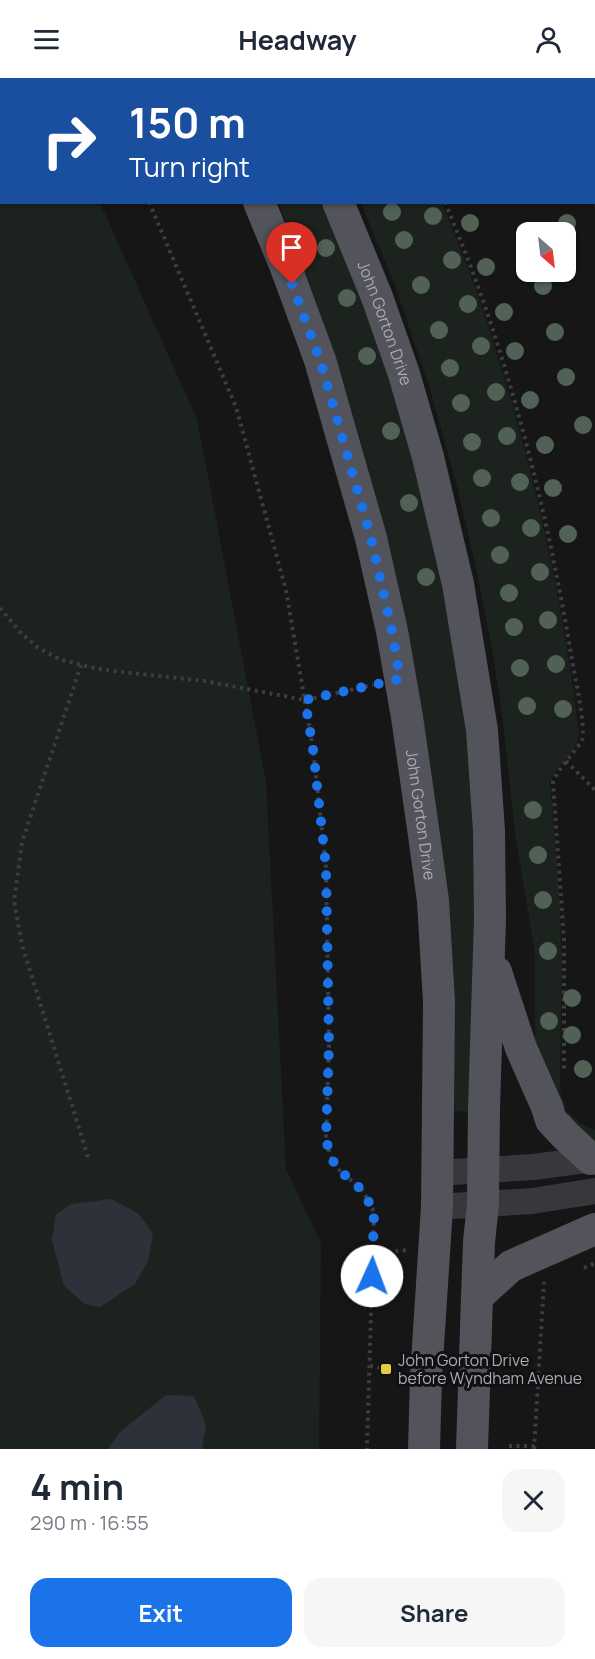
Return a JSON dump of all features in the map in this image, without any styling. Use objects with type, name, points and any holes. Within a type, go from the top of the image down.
[{"type":"main road","name":"John Gorton Drive","points":[[260,204],[320,360],[371,538],[392,631],[433,901],[439,1002],[437,1207],[426,1377],[424,1449]]},
{"type":"main road","name":"John Gorton Drive","points":[[339,204],[377,297],[404,374],[428,457],[458,584],[482,730],[489,831],[489,951],[483,1204],[477,1297],[472,1449]]},
{"type":"main road","points":[[489,951],[521,1048],[551,1120],[565,1136],[593,1159]]},
{"type":"main road","points":[[477,1297],[511,1266],[595,1229]]},
{"type":"street","points":[[437,1173],[484,1171],[593,1159]]},
{"type":"street","points":[[437,1207],[532,1201],[595,1191]]},
{"type":"path","points":[[150,204],[236,407],[286,590],[313,749],[326,867],[329,1045],[326,1138],[330,1156],[338,1169],[363,1191],[374,1212],[367,1449]]},
{"type":"path","points":[[447,204],[485,305],[506,370],[549,537],[583,735],[579,745],[556,775],[554,782],[564,940],[564,1074]]},
{"type":"path","points":[[0,608],[20,632],[37,647],[59,659],[105,670],[205,681],[305,700],[400,679]]},
{"type":"path","points":[[81,665],[22,842],[14,901],[22,945],[88,1157]]},
{"type":"path","points":[[566,761],[595,790]]},
{"type":"path","points":[[509,1446],[535,1448],[544,1284]]},
{"type":"path","points":[[370,1366],[386,1369]]},
{"type":"shaded area","points":[[0,204],[100,204],[197,419],[266,782],[286,1169],[321,1243],[319,1449],[0,1449]]},
{"type":"shaded area","points":[[278,204],[322,204],[384,359],[406,430],[443,580],[466,709],[478,859],[471,1112],[452,1111],[386,537],[364,452],[310,285]]},
{"type":"shaded area","points":[[361,204],[442,204],[474,285],[500,364],[529,468],[553,573],[579,733],[575,747],[556,770],[550,783],[559,889],[562,967],[560,1083],[561,1095],[566,1107],[562,1110],[535,1044],[535,954],[515,833],[502,713],[476,568],[456,482],[430,389],[394,283]]},
{"type":"shaded area","points":[[569,1113],[582,1125],[595,1130],[595,1141],[564,1115]]},
{"type":"shaded area","points":[[111,1199],[138,1213],[153,1234],[148,1261],[135,1284],[100,1307],[85,1304],[64,1286],[52,1240],[56,1214],[72,1204]]},
{"type":"shaded area","points":[[166,1395],[194,1396],[206,1425],[202,1449],[108,1449],[120,1432]]},
{"type":"place","name":"John Gorton Drive before Wyndham Avenue","points":[[386,1369]]},
{"type":"route","points":[[292,284],[320,360],[371,538],[392,631],[400,679],[305,700],[313,749],[326,867],[329,1045],[326,1138],[330,1156],[338,1169],[363,1191],[374,1212],[372,1276]]}]
